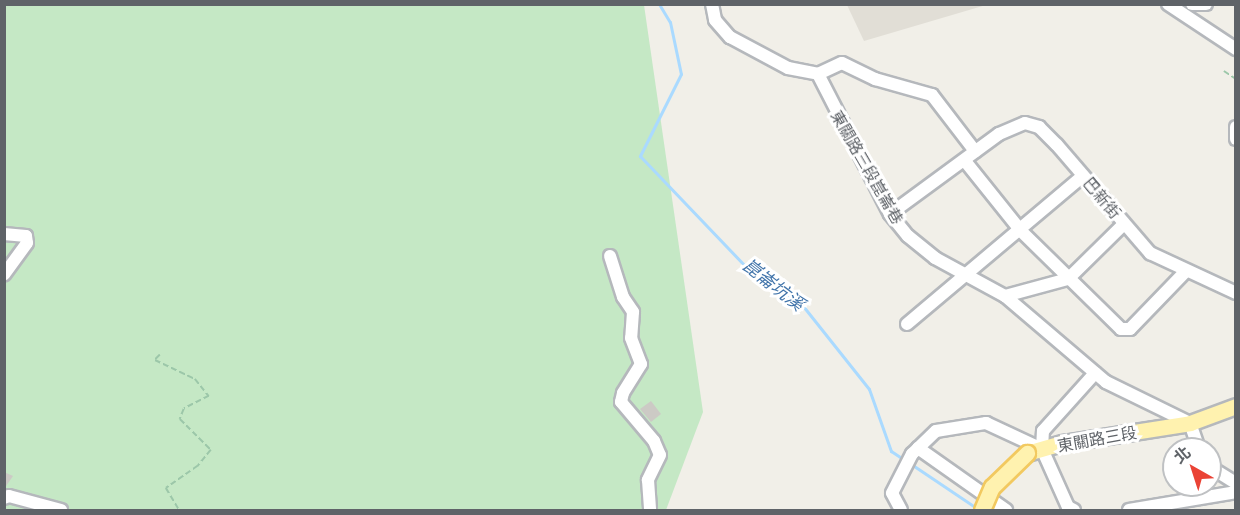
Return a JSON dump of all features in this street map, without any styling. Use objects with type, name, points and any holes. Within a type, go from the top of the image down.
[{"type":"main road","name":"東關路三段","points":[[982,510],[992,487],[1027,453],[1190,423],[1236,406]]},
{"type":"street","points":[[712,4],[715,20],[730,37],[788,68],[818,74],[842,63],[875,79],[932,94],[975,151]]},
{"type":"street","points":[[1168,4],[1236,49]]},
{"type":"street","points":[[1192,4],[1206,4]]},
{"type":"street","name":"東關路三段崑崙巷","points":[[818,74],[890,214],[922,248],[966,276],[1005,296],[1095,373],[1190,423]]},
{"type":"street","name":"巴新街","points":[[890,214],[1013,125],[1024,123],[1039,127],[1150,253],[1236,293]]},
{"type":"street","points":[[1236,127],[1236,139]]},
{"type":"street","points":[[965,161],[1021,231],[1068,279],[1126,330],[1186,271]]},
{"type":"street","points":[[907,324],[1021,231],[1083,176]]},
{"type":"street","points":[[1005,296],[1068,279],[1124,224]]},
{"type":"street","points":[[4,234],[26,236],[27,243],[4,275]]},
{"type":"street","points":[[610,256],[623,297],[633,312],[631,338],[641,364],[621,402],[654,441],[660,456],[648,480],[650,510]]},
{"type":"street","points":[[1074,510],[1068,507],[1042,449],[1043,431],[1095,373]]},
{"type":"street","points":[[891,510],[892,493],[918,448],[936,431],[986,423],[1042,449]]},
{"type":"street","points":[[1190,423],[1195,437]]},
{"type":"street","points":[[918,448],[1006,510]]},
{"type":"street","points":[[1222,474],[1236,483]]},
{"type":"street","points":[[1129,510],[1236,492]]},
{"type":"street","points":[[892,493],[901,510]]},
{"type":"street","points":[[4,498],[9,496],[61,510]]},
{"type":"path","points":[[1224,71],[1236,79]]},
{"type":"path","points":[[160,355],[155,360],[195,379],[209,396],[184,409],[180,419],[211,450],[198,466],[166,488],[179,510]]},
{"type":"shaded area","points":[[847,5],[986,5],[864,41]]},
{"type":"green space","points":[[4,5],[644,5],[703,412],[666,510],[5,510]]},
{"type":"building","points":[[651,401],[661,414],[651,422],[640,409]]},
{"type":"building","points":[[4,472],[13,476],[4,489]]},
{"type":"waterway","name":"崑崙坑溪","points":[[659,4],[670,22],[681,74],[640,156],[750,271],[803,306],[869,389],[891,451],[906,461]]},
{"type":"waterway","name":"崑崙坑溪","points":[[911,464],[978,509]]}]
